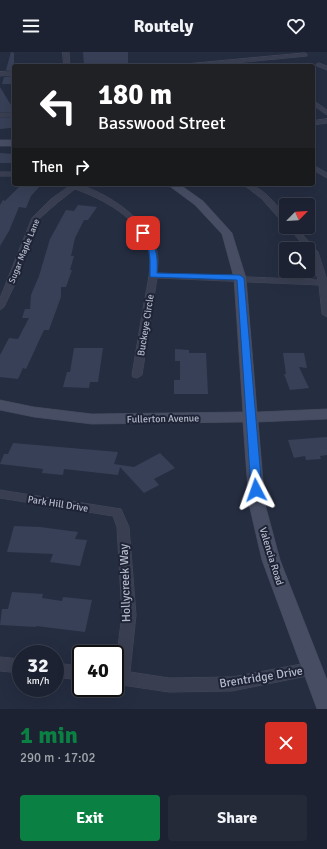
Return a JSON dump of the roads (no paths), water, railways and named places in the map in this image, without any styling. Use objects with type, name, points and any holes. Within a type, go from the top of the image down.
[{"type":"street","points":[[66,52],[67,64]]},
{"type":"street","points":[[208,64],[305,55]]},
{"type":"street","points":[[319,65],[327,68]]},
{"type":"street","points":[[0,74],[12,74]]},
{"type":"street","points":[[315,104],[327,113]]},
{"type":"street","points":[[0,115],[12,115]]},
{"type":"street","points":[[315,123],[327,121]]},
{"type":"street","points":[[0,143],[12,143]]},
{"type":"street","points":[[315,168],[327,176]]},
{"type":"street","points":[[0,174],[12,174]]},
{"type":"street","name":"Sugar Maple Lane","points":[[0,307],[10,286],[36,218],[69,186]]},
{"type":"street","name":"Buckeye Circle","points":[[72,186],[112,202],[135,222],[151,245],[154,259],[153,275],[137,375]]},
{"type":"street","name":"Valencia Road","points":[[175,186],[199,203],[227,233],[240,278],[258,504],[271,560],[327,707]]},
{"type":"street","points":[[250,186],[265,197],[279,213]]},
{"type":"street","points":[[298,234],[314,252],[325,282],[327,314]]},
{"type":"street","points":[[153,275],[325,282]]},
{"type":"street","name":"Fullerton Avenue","points":[[0,405],[34,412],[92,419],[252,417],[327,414]]},
{"type":"street","name":"Park Hill Drive","points":[[0,494],[117,512]]},
{"type":"street","name":"Hollycreek Way","points":[[117,512],[123,527],[129,615],[124,646]]},
{"type":"street","points":[[0,664],[12,665]]},
{"type":"street","name":"Brentridge Drive","points":[[124,679],[169,685],[232,684],[312,669]]}]
